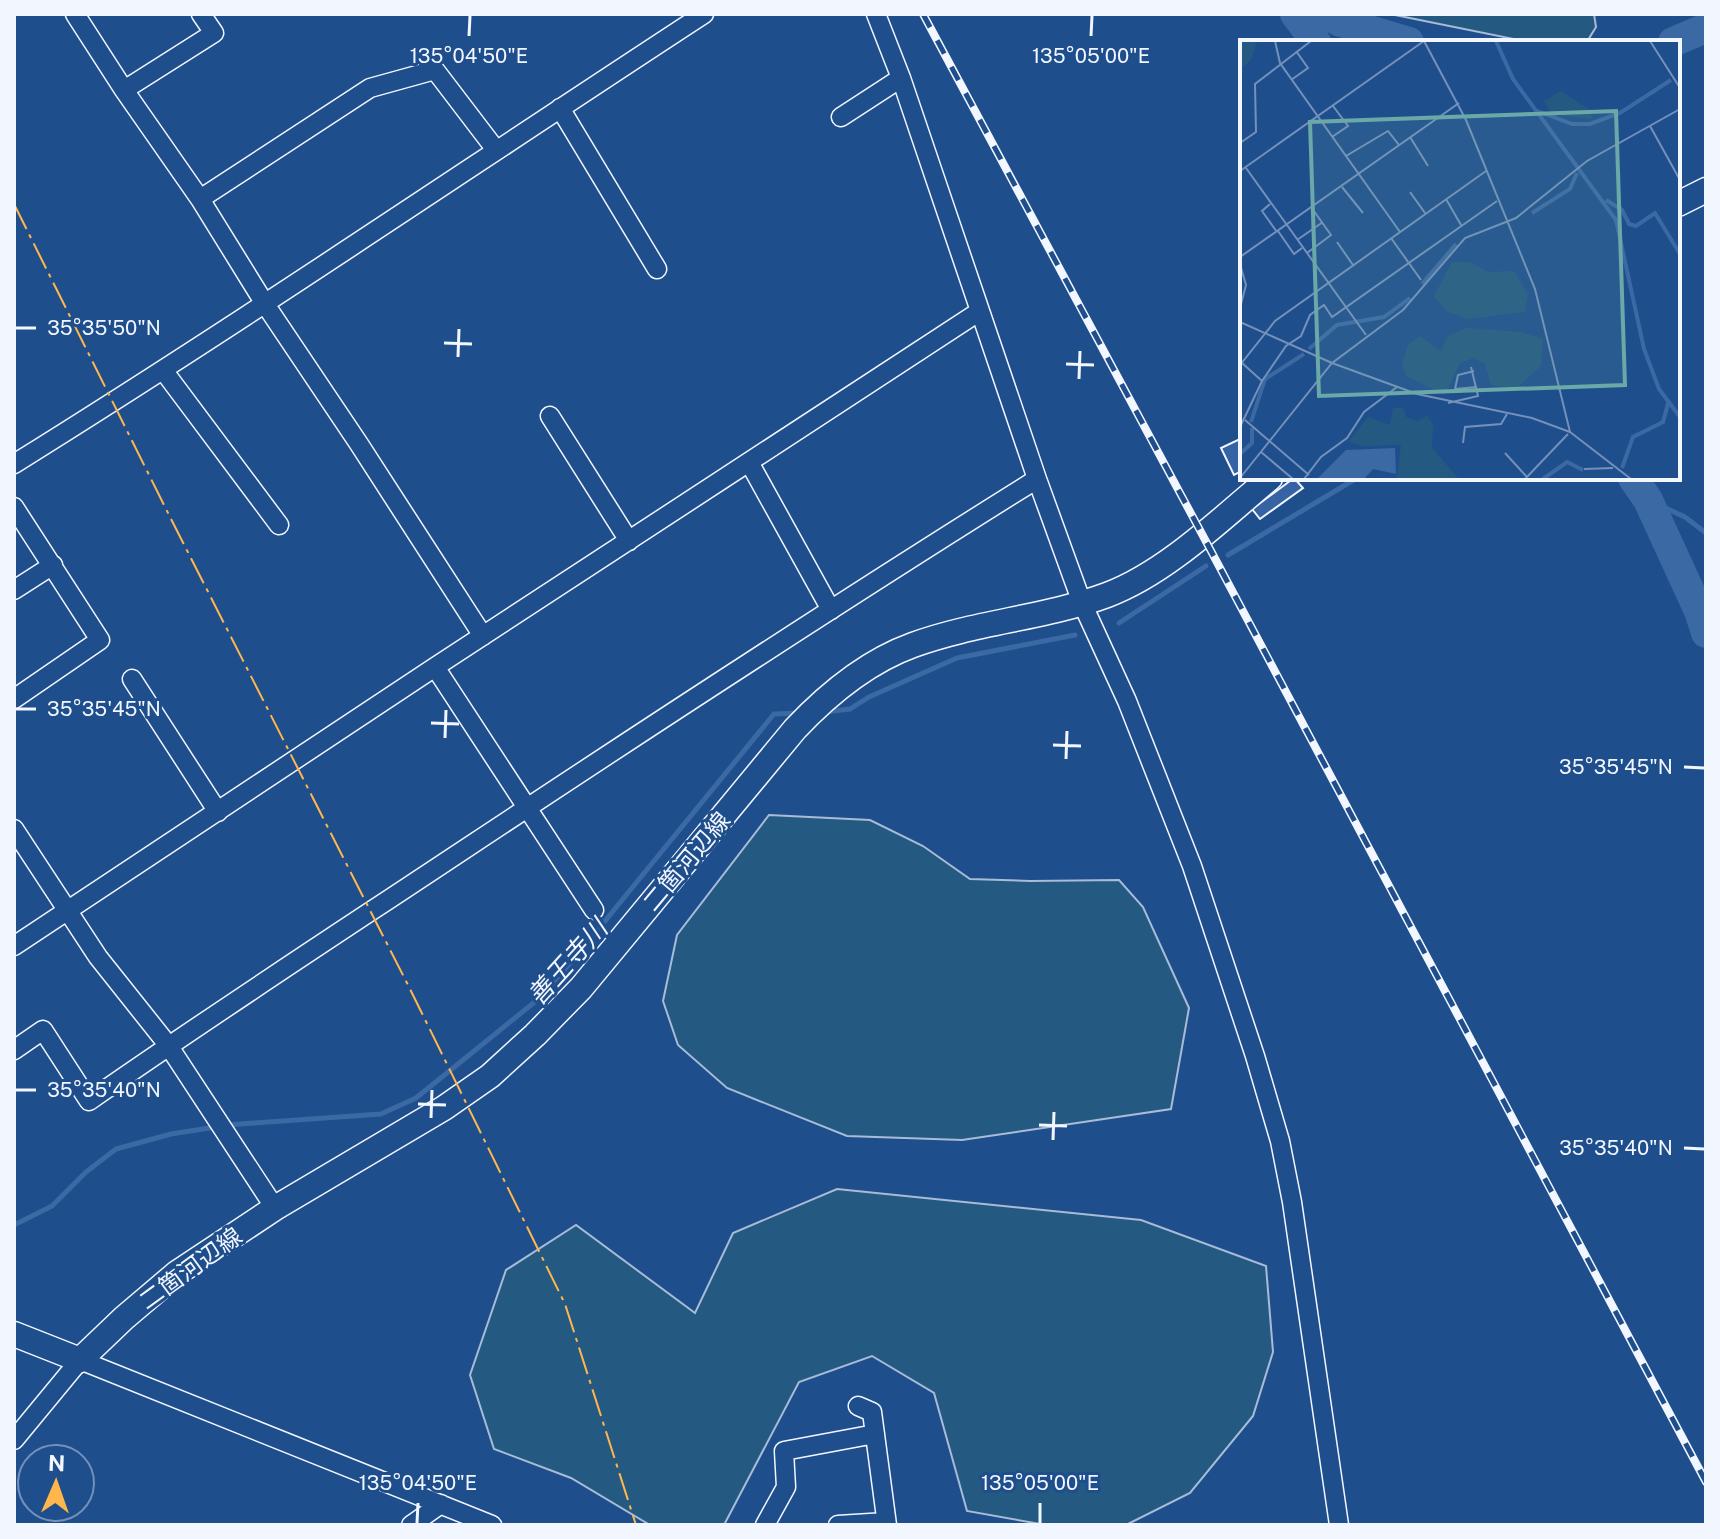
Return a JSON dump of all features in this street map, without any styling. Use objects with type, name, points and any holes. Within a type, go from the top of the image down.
[{"type":"main road","points":[[1680,203],[1706,190]]},
{"type":"main road","name":"二箇河辺線","points":[[80,1360],[177,1273],[275,1208],[444,1108],[490,1076],[581,988],[795,729],[847,681],[911,646],[1082,603],[1140,580],[1268,480]]},
{"type":"main road","points":[[14,1334],[80,1360]]},
{"type":"street","points":[[75,14],[200,199],[265,304],[483,636]]},
{"type":"street","points":[[124,90],[214,33],[201,14]]},
{"type":"street","points":[[14,464],[265,304],[704,14]]},
{"type":"street","points":[[876,14],[901,78],[1082,603],[1127,701],[1192,866],[1255,1056],[1280,1141],[1292,1202],[1339,1525]]},
{"type":"street","points":[[200,199],[370,88],[435,70],[496,150]]},
{"type":"street","points":[[841,117],[901,78]]},
{"type":"street","points":[[560,108],[657,269]]},
{"type":"street","points":[[14,946],[980,311]]},
{"type":"street","points":[[163,370],[279,525]]},
{"type":"street","points":[[550,416],[629,541]]},
{"type":"street","points":[[749,462],[831,610]]},
{"type":"street","points":[[14,1050],[43,1030],[89,1101],[168,1045],[526,809],[1037,479]]},
{"type":"street","points":[[14,507],[100,640],[14,699]]},
{"type":"street","points":[[14,590],[53,565]]},
{"type":"street","points":[[435,667],[594,910]]},
{"type":"street","points":[[132,679],[218,812]]},
{"type":"street","points":[[14,829],[98,957],[168,1045],[275,1208]]},
{"type":"street","points":[[14,1440],[80,1360],[492,1525]]},
{"type":"street","points":[[838,1525],[887,1524],[872,1412],[858,1406]]},
{"type":"street","points":[[765,1525],[786,1487],[784,1451],[875,1434]]},
{"type":"street","points":[[411,1525],[441,1504]]},
{"type":"shaded area","points":[[1390,14],[1594,14],[1596,27],[1588,40],[1518,40]]},
{"type":"shaded area","points":[[769,815],[870,820],[923,846],[970,879],[1119,880],[1143,907],[1189,1008],[1171,1109],[962,1140],[847,1136],[727,1088],[678,1045],[663,1001],[677,935]]},
{"type":"shaded area","points":[[837,1189],[1141,1220],[1266,1266],[1273,1352],[1253,1416],[1190,1493],[1126,1525],[1046,1525],[967,1511],[934,1393],[872,1356],[799,1382],[724,1525],[650,1525],[571,1478],[494,1449],[470,1375],[506,1270],[576,1225],[695,1313],[733,1233]]},
{"type":"building","points":[[1240,439],[1240,472],[1234,475],[1221,448]]},
{"type":"building","points":[[1291,480],[1296,480],[1303,488],[1260,519],[1252,509]]},
{"type":"waterway","points":[[1295,14],[1314,40]]},
{"type":"waterway","points":[[1330,14],[1338,21],[1402,40]]},
{"type":"waterway","points":[[1678,40],[1706,28]]},
{"type":"waterway","name":"善王寺川","points":[[1228,555],[1354,480]]},
{"type":"waterway","points":[[1634,480],[1648,500],[1706,633]]},
{"type":"waterway","points":[[1648,500],[1685,517],[1706,533]]},
{"type":"waterway","name":"善王寺川","points":[[1119,623],[1206,566]]},
{"type":"waterway","name":"善王寺川","points":[[825,712],[850,709],[869,697],[957,658],[1075,635]]},
{"type":"waterway","name":"善王寺川","points":[[226,1125],[381,1114],[416,1098],[547,992],[774,714],[799,713]]},
{"type":"waterway","name":"善王寺川","points":[[14,1225],[52,1206],[86,1172],[116,1149],[171,1134],[216,1127]]},
{"type":"railway","points":[[923,14],[1706,1482]]},
{"type":"power","points":[[14,204],[409,987],[565,1304],[636,1525]]}]
